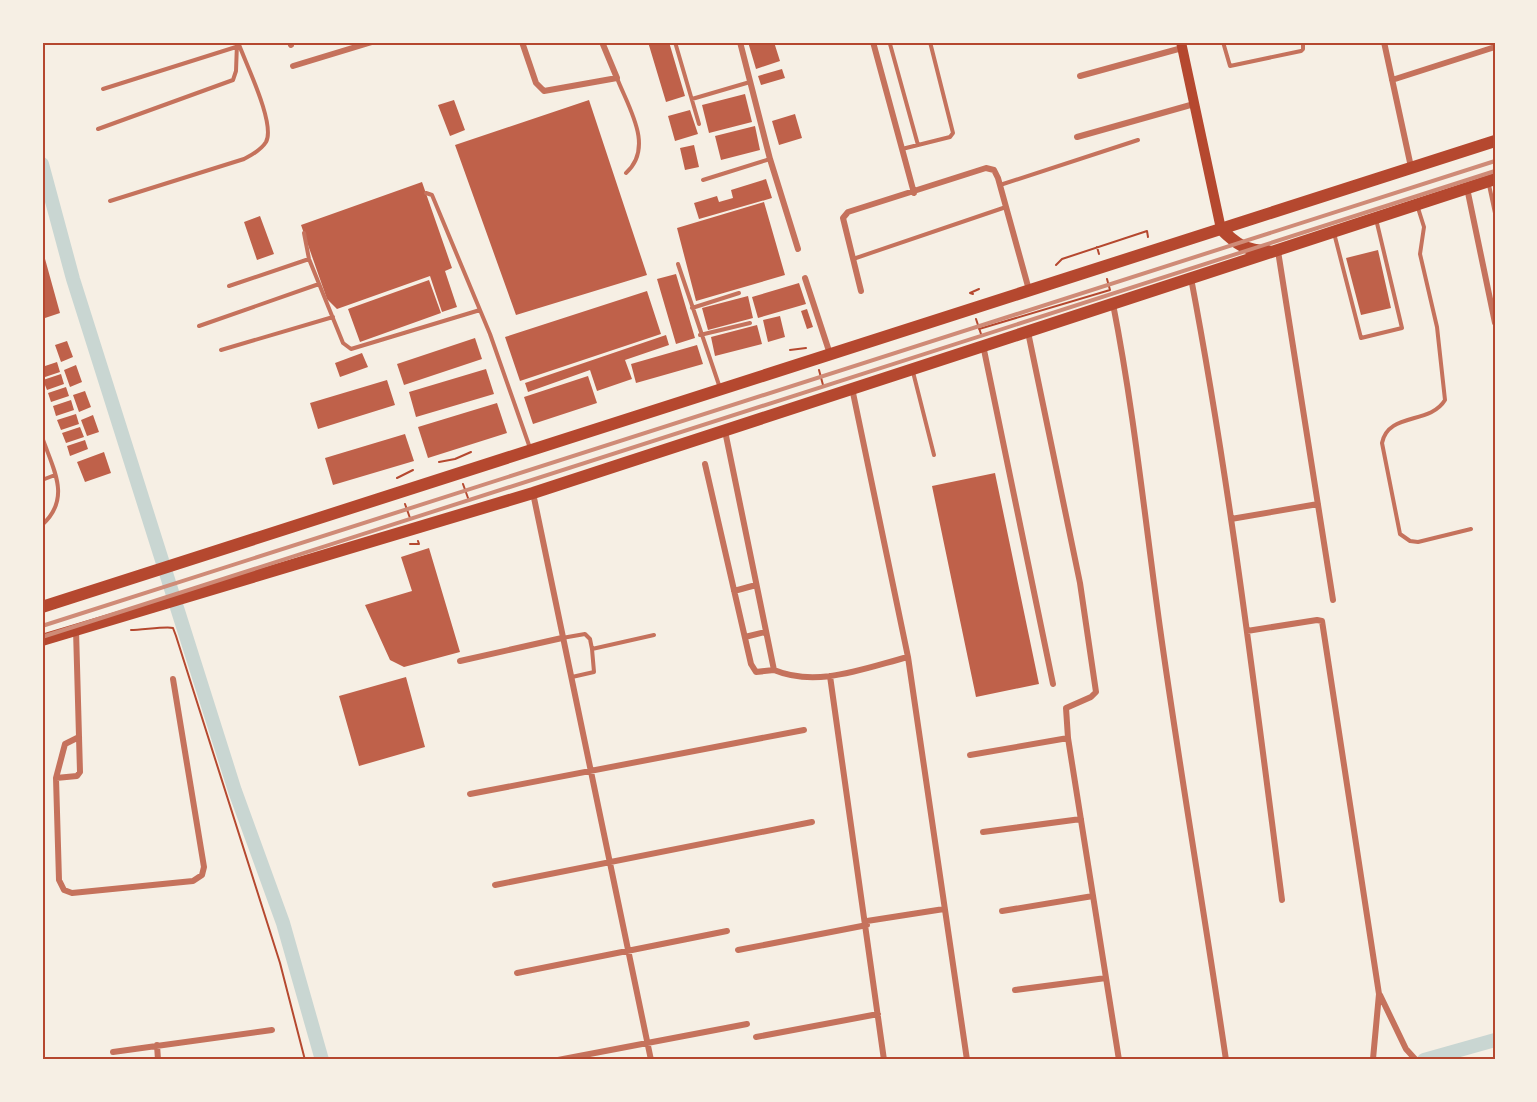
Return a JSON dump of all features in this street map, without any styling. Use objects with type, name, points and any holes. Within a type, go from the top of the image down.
[{"type":"main road","points":[[1182,45],[1221,229],[1247,250],[1278,251]]},
{"type":"main road","points":[[42,607],[1495,141]]},
{"type":"main road","points":[[42,640],[533,492],[725,431],[912,368],[983,341],[1028,331],[1492,181]]},
{"type":"street","points":[[49,42],[64,42]]},
{"type":"street","points":[[293,66],[372,42]]},
{"type":"street","points":[[522,42],[536,82],[544,91],[617,78],[602,42]]},
{"type":"street","points":[[740,42],[770,159],[798,249]]},
{"type":"street","points":[[873,42],[914,193]]},
{"type":"street","points":[[1384,42],[1411,168]]},
{"type":"street","points":[[1080,76],[1182,45]]},
{"type":"street","points":[[1392,80],[1495,47]]},
{"type":"street","points":[[1077,137],[1194,104]]},
{"type":"street","points":[[861,291],[843,218],[853,209],[914,193],[986,168],[994,170],[1000,185],[1029,290]]},
{"type":"street","points":[[1467,188],[1495,323]]},
{"type":"street","points":[[1278,251],[1333,600]]},
{"type":"street","points":[[805,278],[830,354]]},
{"type":"street","points":[[1191,278],[1231,519],[1282,900]]},
{"type":"street","points":[[1113,303],[1127,377],[1160,630],[1226,1060]]},
{"type":"street","points":[[1028,331],[1080,583],[1096,692],[1091,698],[1066,706],[1068,738],[1117,1060]]},
{"type":"street","points":[[983,341],[1053,684]]},
{"type":"street","points":[[852,388],[908,657],[967,1060]]},
{"type":"street","points":[[725,431],[774,670]]},
{"type":"street","points":[[705,464],[753,670],[774,670],[790,677],[830,676],[908,657]]},
{"type":"street","points":[[533,492],[651,1060]]},
{"type":"street","points":[[1231,519],[1318,504]]},
{"type":"street","points":[[734,591],[756,585]]},
{"type":"street","points":[[1247,631],[1322,621],[1379,994],[1373,1059]]},
{"type":"street","points":[[56,778],[80,775],[76,630]]},
{"type":"street","points":[[745,637],[765,632]]},
{"type":"street","points":[[460,661],[562,638]]},
{"type":"street","points":[[830,676],[867,923],[884,1060]]},
{"type":"street","points":[[79,737],[65,744],[56,778],[59,880],[64,890],[72,893],[199,879],[204,867],[173,679]]},
{"type":"street","points":[[470,794],[804,730]]},
{"type":"street","points":[[970,755],[1068,738]]},
{"type":"street","points":[[983,832],[1081,819]]},
{"type":"street","points":[[495,885],[812,822]]},
{"type":"street","points":[[1002,911],[1093,896]]},
{"type":"street","points":[[738,950],[944,909]]},
{"type":"street","points":[[517,973],[727,931]]},
{"type":"street","points":[[1015,990],[1106,978]]},
{"type":"street","points":[[1379,994],[1406,1049],[1416,1060]]},
{"type":"street","points":[[756,1037],[878,1014]]},
{"type":"street","points":[[558,1060],[747,1024]]},
{"type":"street","points":[[113,1052],[272,1030]]},
{"type":"street","points":[[157,1045],[158,1060]]},
{"type":"lane","points":[[675,42],[699,124]]},
{"type":"lane","points":[[902,150],[950,137],[953,133],[930,42]]},
{"type":"lane","points":[[1223,42],[1230,66],[1301,51],[1304,49],[1303,42]]},
{"type":"lane","points":[[103,89],[237,44]]},
{"type":"lane","points":[[98,129],[233,80],[236,71],[237,44]]},
{"type":"lane","points":[[110,201],[243,159],[256,152],[266,142],[268,124],[237,44]]},
{"type":"lane","points":[[890,44],[918,145]]},
{"type":"lane","points":[[617,78],[639,135],[640,152],[633,166],[626,173]]},
{"type":"lane","points":[[692,99],[750,82]]},
{"type":"lane","points":[[1000,185],[1138,140]]},
{"type":"lane","points":[[703,180],[770,159]]},
{"type":"lane","points":[[1492,181],[1495,213]]},
{"type":"lane","points":[[426,193],[432,195],[480,310],[530,449]]},
{"type":"lane","points":[[1417,204],[1424,227],[1420,255],[1437,327],[1445,400],[1431,414],[1393,425],[1387,431],[1382,443],[1400,534],[1410,541],[1418,542],[1471,529]]},
{"type":"lane","points":[[853,259],[1006,207]]},
{"type":"lane","points":[[1334,233],[1361,338],[1402,328],[1376,218]]},
{"type":"lane","points":[[304,233],[309,260],[343,343],[351,349],[480,310]]},
{"type":"lane","points":[[229,286],[309,260]]},
{"type":"lane","points":[[678,264],[720,389]]},
{"type":"lane","points":[[199,326],[319,284]]},
{"type":"lane","points":[[692,308],[738,294]]},
{"type":"lane","points":[[221,350],[333,317]]},
{"type":"lane","points":[[700,335],[750,323]]},
{"type":"lane","points":[[912,368],[933,455]]},
{"type":"lane","points":[[42,437],[59,493],[57,507],[42,525]]},
{"type":"lane","points":[[42,480],[55,475]]},
{"type":"lane","points":[[562,638],[585,634],[590,639],[594,672],[570,677]]},
{"type":"lane","points":[[592,649],[654,635]]},
{"type":"path","points":[[1056,265],[1062,259],[1147,231],[1148,237]]},
{"type":"path","points":[[1097,247],[1100,258]]},
{"type":"path","points":[[980,329],[1110,290],[1107,279]]},
{"type":"path","points":[[976,318],[983,341]]},
{"type":"path","points":[[790,350],[811,347]]},
{"type":"path","points":[[818,369],[826,392]]},
{"type":"path","points":[[439,462],[455,459],[471,452]]},
{"type":"path","points":[[397,478],[413,470]]},
{"type":"path","points":[[462,479],[468,499]]},
{"type":"path","points":[[404,500],[412,522]]},
{"type":"path","points":[[415,533],[419,544]]},
{"type":"path","points":[[131,630],[150,631],[169,626],[173,628],[280,963],[305,1060]]},
{"type":"building","points":[[648,42],[669,42],[685,96],[666,102]]},
{"type":"building","points":[[748,42],[774,42],[780,61],[756,69]]},
{"type":"building","points":[[782,69],[785,78],[761,85],[758,76]]},
{"type":"building","points":[[745,94],[752,122],[709,133],[702,105]]},
{"type":"building","points":[[454,100],[465,130],[450,136],[438,105]]},
{"type":"building","points":[[589,100],[647,275],[516,315],[455,145]]},
{"type":"building","points":[[690,110],[698,134],[675,141],[668,116]]},
{"type":"building","points":[[795,114],[802,138],[779,145],[772,121]]},
{"type":"building","points":[[755,126],[760,150],[721,160],[715,136]]},
{"type":"building","points":[[694,145],[699,167],[685,170],[680,148]]},
{"type":"building","points":[[766,179],[772,198],[699,219],[694,203],[717,196],[719,202],[733,198],[731,190]]},
{"type":"building","points":[[422,182],[452,268],[445,271],[457,307],[442,312],[430,276],[337,309],[327,299],[301,225]]},
{"type":"building","points":[[764,202],[785,275],[696,301],[677,228]]},
{"type":"building","points":[[260,216],[274,254],[257,260],[244,222]]},
{"type":"building","points":[[42,248],[60,313],[42,319]]},
{"type":"building","points":[[1378,250],[1391,308],[1361,315],[1346,258]]},
{"type":"building","points":[[676,274],[695,338],[676,344],[657,279]]},
{"type":"building","points":[[429,280],[441,313],[360,342],[348,309]]},
{"type":"building","points":[[799,283],[806,304],[758,318],[752,297]]},
{"type":"building","points":[[647,291],[661,334],[520,381],[505,337]]},
{"type":"building","points":[[748,296],[753,318],[708,330],[702,308]]},
{"type":"building","points":[[807,309],[813,327],[807,329],[801,311]]},
{"type":"building","points":[[780,316],[785,337],[768,342],[763,320]]},
{"type":"building","points":[[757,325],[762,344],[715,356],[711,337]]},
{"type":"building","points":[[666,335],[669,345],[625,360],[632,379],[597,391],[590,370],[528,392],[525,383]]},
{"type":"building","points":[[475,338],[482,359],[404,385],[397,364]]},
{"type":"building","points":[[67,341],[73,357],[61,362],[55,345]]},
{"type":"building","points":[[697,345],[703,364],[636,383],[631,364]]},
{"type":"building","points":[[362,353],[368,367],[340,377],[335,363]]},
{"type":"building","points":[[57,362],[60,372],[42,378],[42,367]]},
{"type":"building","points":[[76,365],[82,382],[70,387],[64,370]]},
{"type":"building","points":[[486,369],[494,394],[416,417],[409,392]]},
{"type":"building","points":[[61,374],[64,384],[47,390],[43,380]]},
{"type":"building","points":[[588,376],[597,403],[533,424],[524,397]]},
{"type":"building","points":[[387,380],[395,405],[318,429],[310,403]]},
{"type":"building","points":[[66,387],[69,396],[51,402],[48,393]]},
{"type":"building","points":[[85,391],[91,407],[79,412],[73,395]]},
{"type":"building","points":[[71,400],[74,410],[56,416],[53,406]]},
{"type":"building","points":[[497,403],[507,433],[428,458],[418,427]]},
{"type":"building","points":[[76,414],[79,424],[61,430],[57,420]]},
{"type":"building","points":[[93,415],[99,432],[87,436],[81,420]]},
{"type":"building","points":[[80,427],[84,437],[66,443],[62,433]]},
{"type":"building","points":[[405,434],[414,461],[333,485],[325,458]]},
{"type":"building","points":[[85,440],[88,449],[70,456],[67,446]]},
{"type":"building","points":[[104,452],[111,473],[85,482],[77,462]]},
{"type":"building","points":[[995,473],[1039,684],[976,697],[932,486]]},
{"type":"building","points":[[429,548],[460,652],[404,667],[390,660],[365,605],[412,591],[401,557]]},
{"type":"building","points":[[406,677],[425,747],[359,766],[339,696]]},
{"type":"waterway","points":[[42,164],[73,279],[235,791],[283,923],[322,1060]]},
{"type":"waterway","points":[[1424,1060],[1495,1040]]},
{"type":"railway","points":[[42,626],[1495,161]]},
{"type":"railway","points":[[42,637],[1495,171]]}]
